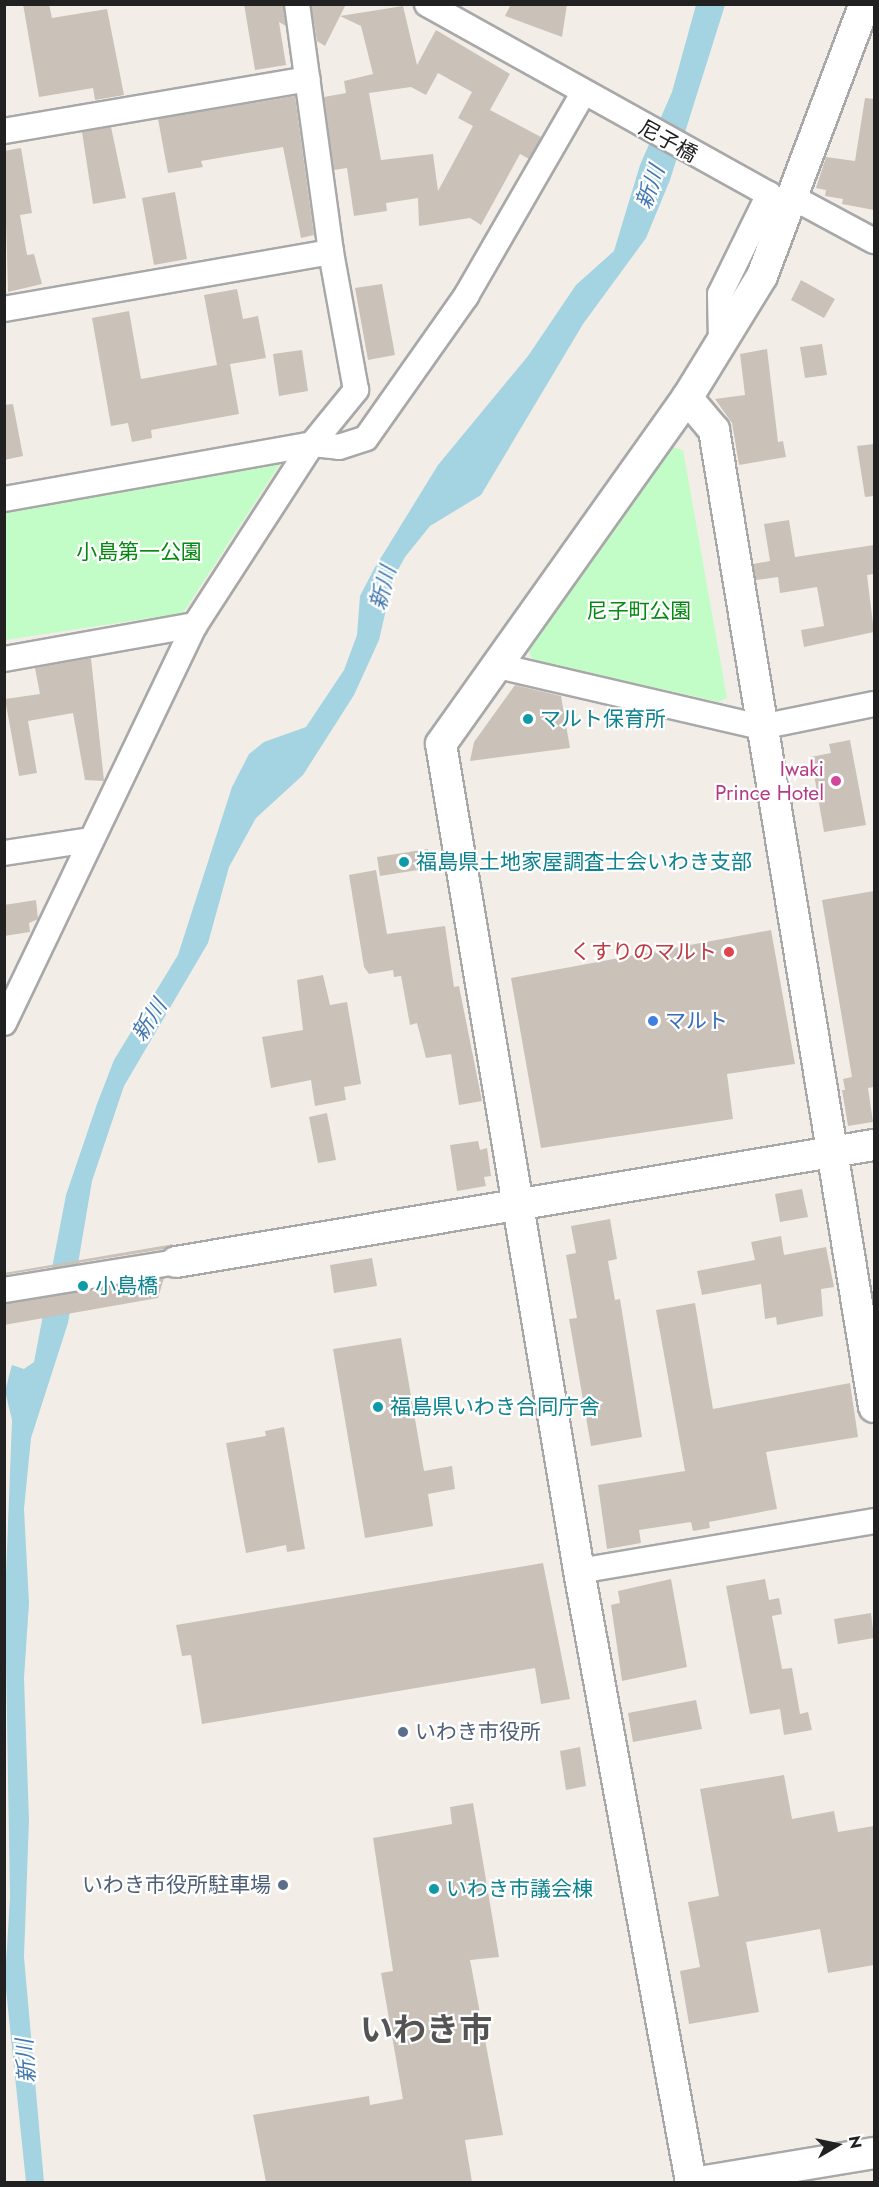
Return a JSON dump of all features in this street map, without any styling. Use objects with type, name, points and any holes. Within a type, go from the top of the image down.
[{"type":"street","points":[[5,1022],[90,840],[195,625],[312,444],[356,390],[331,252],[297,4]]},
{"type":"street","name":"尼子橋","points":[[427,4],[583,93],[754,188],[769,194],[720,294],[721,341]]},
{"type":"street","points":[[691,2182],[579,1571],[441,744],[494,665],[687,398],[762,276],[794,198],[865,4]]},
{"type":"street","points":[[4,132],[308,79]]},
{"type":"street","points":[[4,499],[312,444],[339,447],[366,438],[466,297],[583,93]]},
{"type":"street","points":[[794,198],[874,241]]},
{"type":"street","points":[[4,309],[331,252]]},
{"type":"street","points":[[687,398],[714,430],[874,1407]]},
{"type":"street","points":[[4,659],[195,625]]},
{"type":"street","points":[[494,665],[761,727],[874,704]]},
{"type":"street","points":[[4,854],[90,840]]},
{"type":"street","points":[[4,1290],[874,1145]]},
{"type":"street","points":[[579,1571],[874,1521]]},
{"type":"street","points":[[699,2182],[874,2153]]},
{"type":"green space","name":"尼子町公園","points":[[664,445],[683,450],[727,698],[719,702],[532,660],[529,650]]},
{"type":"green space","name":"小島第一公園","points":[[284,458],[183,613],[5,640],[5,509]]},
{"type":"water","name":"新川","points":[[696,5],[725,5],[670,180],[646,238],[583,324],[481,495],[430,526],[405,557],[393,579],[379,640],[354,695],[303,775],[256,818],[229,867],[208,943],[124,1086],[92,1181],[68,1323],[31,1438],[24,1509],[29,1603],[24,1678],[29,1820],[24,1957],[44,2182],[26,2182],[5,1980],[10,1897],[5,1601],[12,1420],[5,1391],[12,1365],[24,1369],[34,1362],[66,1195],[97,1104],[114,1060],[178,955],[232,787],[249,754],[264,742],[306,727],[344,670],[357,635],[360,596],[438,465],[528,356],[576,285],[614,251],[640,165],[672,92]]},
{"type":"building","points":[[23,4],[49,4],[52,18],[107,9],[124,95],[95,100],[93,88],[39,97]]},
{"type":"building","points":[[244,4],[283,4],[286,26],[279,22],[286,65],[255,70]]},
{"type":"building","points":[[311,4],[346,4],[325,46],[317,41]]},
{"type":"building","points":[[511,4],[567,4],[562,37],[505,16]]},
{"type":"building","points":[[403,6],[417,65],[436,30],[510,74],[490,110],[541,137],[529,159],[520,154],[481,225],[470,218],[419,226],[418,198],[386,203],[387,211],[354,216],[347,168],[334,170],[324,97],[346,93],[344,81],[373,74],[361,26],[340,16]],"holes":[[[438,73],[472,92],[458,118],[473,126],[438,191],[433,154],[381,160],[369,93],[411,87],[426,95]]]},
{"type":"building","points":[[295,96],[314,235],[301,238],[283,147],[201,161],[203,167],[168,173],[158,119]]},
{"type":"building","points":[[865,98],[874,99],[874,210],[842,204],[843,199],[825,196],[826,190],[816,188],[826,157],[855,161]]},
{"type":"building","points":[[111,127],[126,198],[93,204],[82,132]]},
{"type":"building","points":[[21,148],[32,213],[20,215],[27,255],[34,254],[42,284],[8,292],[4,151]]},
{"type":"building","points":[[175,192],[187,259],[154,265],[142,198]]},
{"type":"building","points":[[801,280],[835,299],[824,318],[791,300]]},
{"type":"building","points":[[382,284],[395,355],[368,360],[355,288]]},
{"type":"building","points":[[237,289],[243,319],[258,316],[266,358],[230,364],[239,414],[151,430],[152,438],[132,442],[128,423],[111,426],[92,318],[129,311],[141,379],[217,365],[204,295]]},
{"type":"building","points":[[822,344],[827,375],[805,378],[800,347]]},
{"type":"building","points":[[767,349],[778,442],[783,441],[786,457],[739,465],[732,423],[715,399],[745,395],[740,354]]},
{"type":"building","points":[[302,350],[308,391],[279,396],[273,354]]},
{"type":"building","points":[[13,404],[23,456],[4,460],[4,405]]},
{"type":"building","points":[[874,444],[874,496],[865,497],[857,446]]},
{"type":"building","points":[[789,520],[795,557],[874,545],[874,574],[867,575],[874,632],[804,647],[801,630],[824,626],[817,587],[780,593],[778,577],[756,580],[753,564],[770,561],[764,524]]},
{"type":"building","points":[[91,658],[104,781],[85,780],[73,713],[28,721],[37,773],[19,776],[5,699],[40,694],[35,668]]},
{"type":"building","name":"マルト保育所","points":[[515,685],[561,696],[570,748],[470,761],[474,742]]},
{"type":"building","name":"Iwaki Prince Hotel","points":[[850,740],[866,825],[824,832],[811,757],[831,753],[829,744]]},
{"type":"building","name":"福島県土地家屋調査士会いわき支部","points":[[428,849],[431,868],[380,876],[377,857]]},
{"type":"building","points":[[376,870],[387,934],[445,926],[454,987],[459,986],[482,1101],[459,1105],[451,1054],[426,1058],[417,1023],[410,1025],[401,976],[394,977],[393,970],[369,974],[364,967],[349,875]]},
{"type":"building","points":[[874,891],[874,1087],[868,1088],[873,1122],[848,1126],[842,1090],[845,1090],[843,1079],[852,1077],[822,900]]},
{"type":"building","points":[[36,900],[38,919],[29,923],[30,932],[4,936],[4,905]]},
{"type":"building","name":"マルト","points":[[771,930],[795,1064],[727,1074],[733,1119],[541,1148],[511,978]]},
{"type":"building","points":[[323,975],[330,1005],[347,1002],[361,1084],[344,1087],[346,1100],[315,1106],[311,1080],[271,1088],[262,1037],[303,1030],[297,980]]},
{"type":"building","points":[[327,1113],[336,1160],[318,1163],[309,1117]]},
{"type":"building","points":[[478,1141],[480,1150],[487,1148],[491,1176],[484,1177],[486,1186],[457,1191],[450,1145]]},
{"type":"building","points":[[802,1189],[808,1217],[780,1222],[775,1194]]},
{"type":"building","points":[[610,1219],[617,1259],[608,1261],[615,1300],[620,1299],[642,1437],[591,1446],[569,1319],[577,1318],[566,1255],[576,1253],[571,1226]]},
{"type":"building","points":[[781,1236],[784,1255],[826,1247],[834,1287],[821,1289],[823,1316],[777,1325],[776,1317],[765,1319],[761,1284],[702,1295],[697,1271],[755,1260],[751,1242]]},
{"type":"building","points":[[174,1244],[164,1249],[4,1275],[4,1273]]},
{"type":"building","points":[[372,1258],[377,1286],[334,1293],[330,1265]]},
{"type":"building","points":[[164,1278],[158,1298],[4,1325],[4,1304]]},
{"type":"building","points":[[695,1303],[713,1409],[850,1383],[858,1437],[766,1452],[777,1509],[709,1522],[710,1528],[693,1531],[691,1522],[639,1530],[641,1543],[607,1549],[598,1485],[685,1471],[656,1310]]},
{"type":"building","name":"福島県いわき合同庁舎","points":[[401,1338],[424,1471],[452,1466],[455,1489],[428,1494],[433,1526],[365,1538],[333,1349]]},
{"type":"building","points":[[284,1427],[305,1549],[287,1552],[286,1545],[246,1553],[226,1443],[266,1436],[265,1431]]},
{"type":"building","points":[[543,1563],[570,1699],[541,1704],[535,1668],[202,1724],[191,1655],[182,1656],[176,1625]]},
{"type":"building","points":[[671,1579],[687,1667],[622,1681],[611,1605],[620,1603],[618,1591]]},
{"type":"building","points":[[765,1579],[769,1600],[779,1598],[782,1614],[772,1616],[782,1669],[792,1668],[800,1714],[808,1712],[812,1730],[784,1735],[780,1709],[750,1714],[726,1586]]},
{"type":"building","points":[[871,1613],[874,1638],[838,1644],[834,1619]]},
{"type":"building","points":[[696,1700],[702,1729],[633,1742],[628,1713]]},
{"type":"building","points":[[580,1747],[586,1786],[566,1790],[560,1751]]},
{"type":"building","points":[[784,1775],[792,1819],[834,1811],[838,1832],[874,1826],[874,1965],[828,1973],[820,1929],[746,1942],[759,2012],[689,2024],[680,1971],[700,1967],[688,1902],[719,1896],[700,1789]]},
{"type":"building","points":[[473,1803],[499,1957],[470,1960],[503,2135],[465,2140],[472,2182],[266,2182],[253,2115],[369,2096],[370,2105],[403,2099],[381,1973],[393,1971],[373,1838],[452,1824],[450,1807]]},
{"type":"place","name":"マルト保育所","points":[[528,719]]},
{"type":"place","name":"Iwaki Prince Hotel","points":[[836,781]]},
{"type":"place","name":"福島県土地家屋調査士会いわき支部","points":[[404,862]]},
{"type":"place","name":"くすりのマルト","points":[[729,952]]},
{"type":"place","name":"マルト","points":[[653,1021]]},
{"type":"place","name":"小島橋","points":[[83,1286]]},
{"type":"place","name":"福島県いわき合同庁舎","points":[[378,1407]]},
{"type":"place","name":"いわき市役所","points":[[403,1732]]},
{"type":"place","name":"いわき市役所駐車場","points":[[283,1885]]},
{"type":"place","name":"いわき市議会棟","points":[[434,1889]]},
{"type":"district","name":"いわき市","points":[[426,2030]]}]
